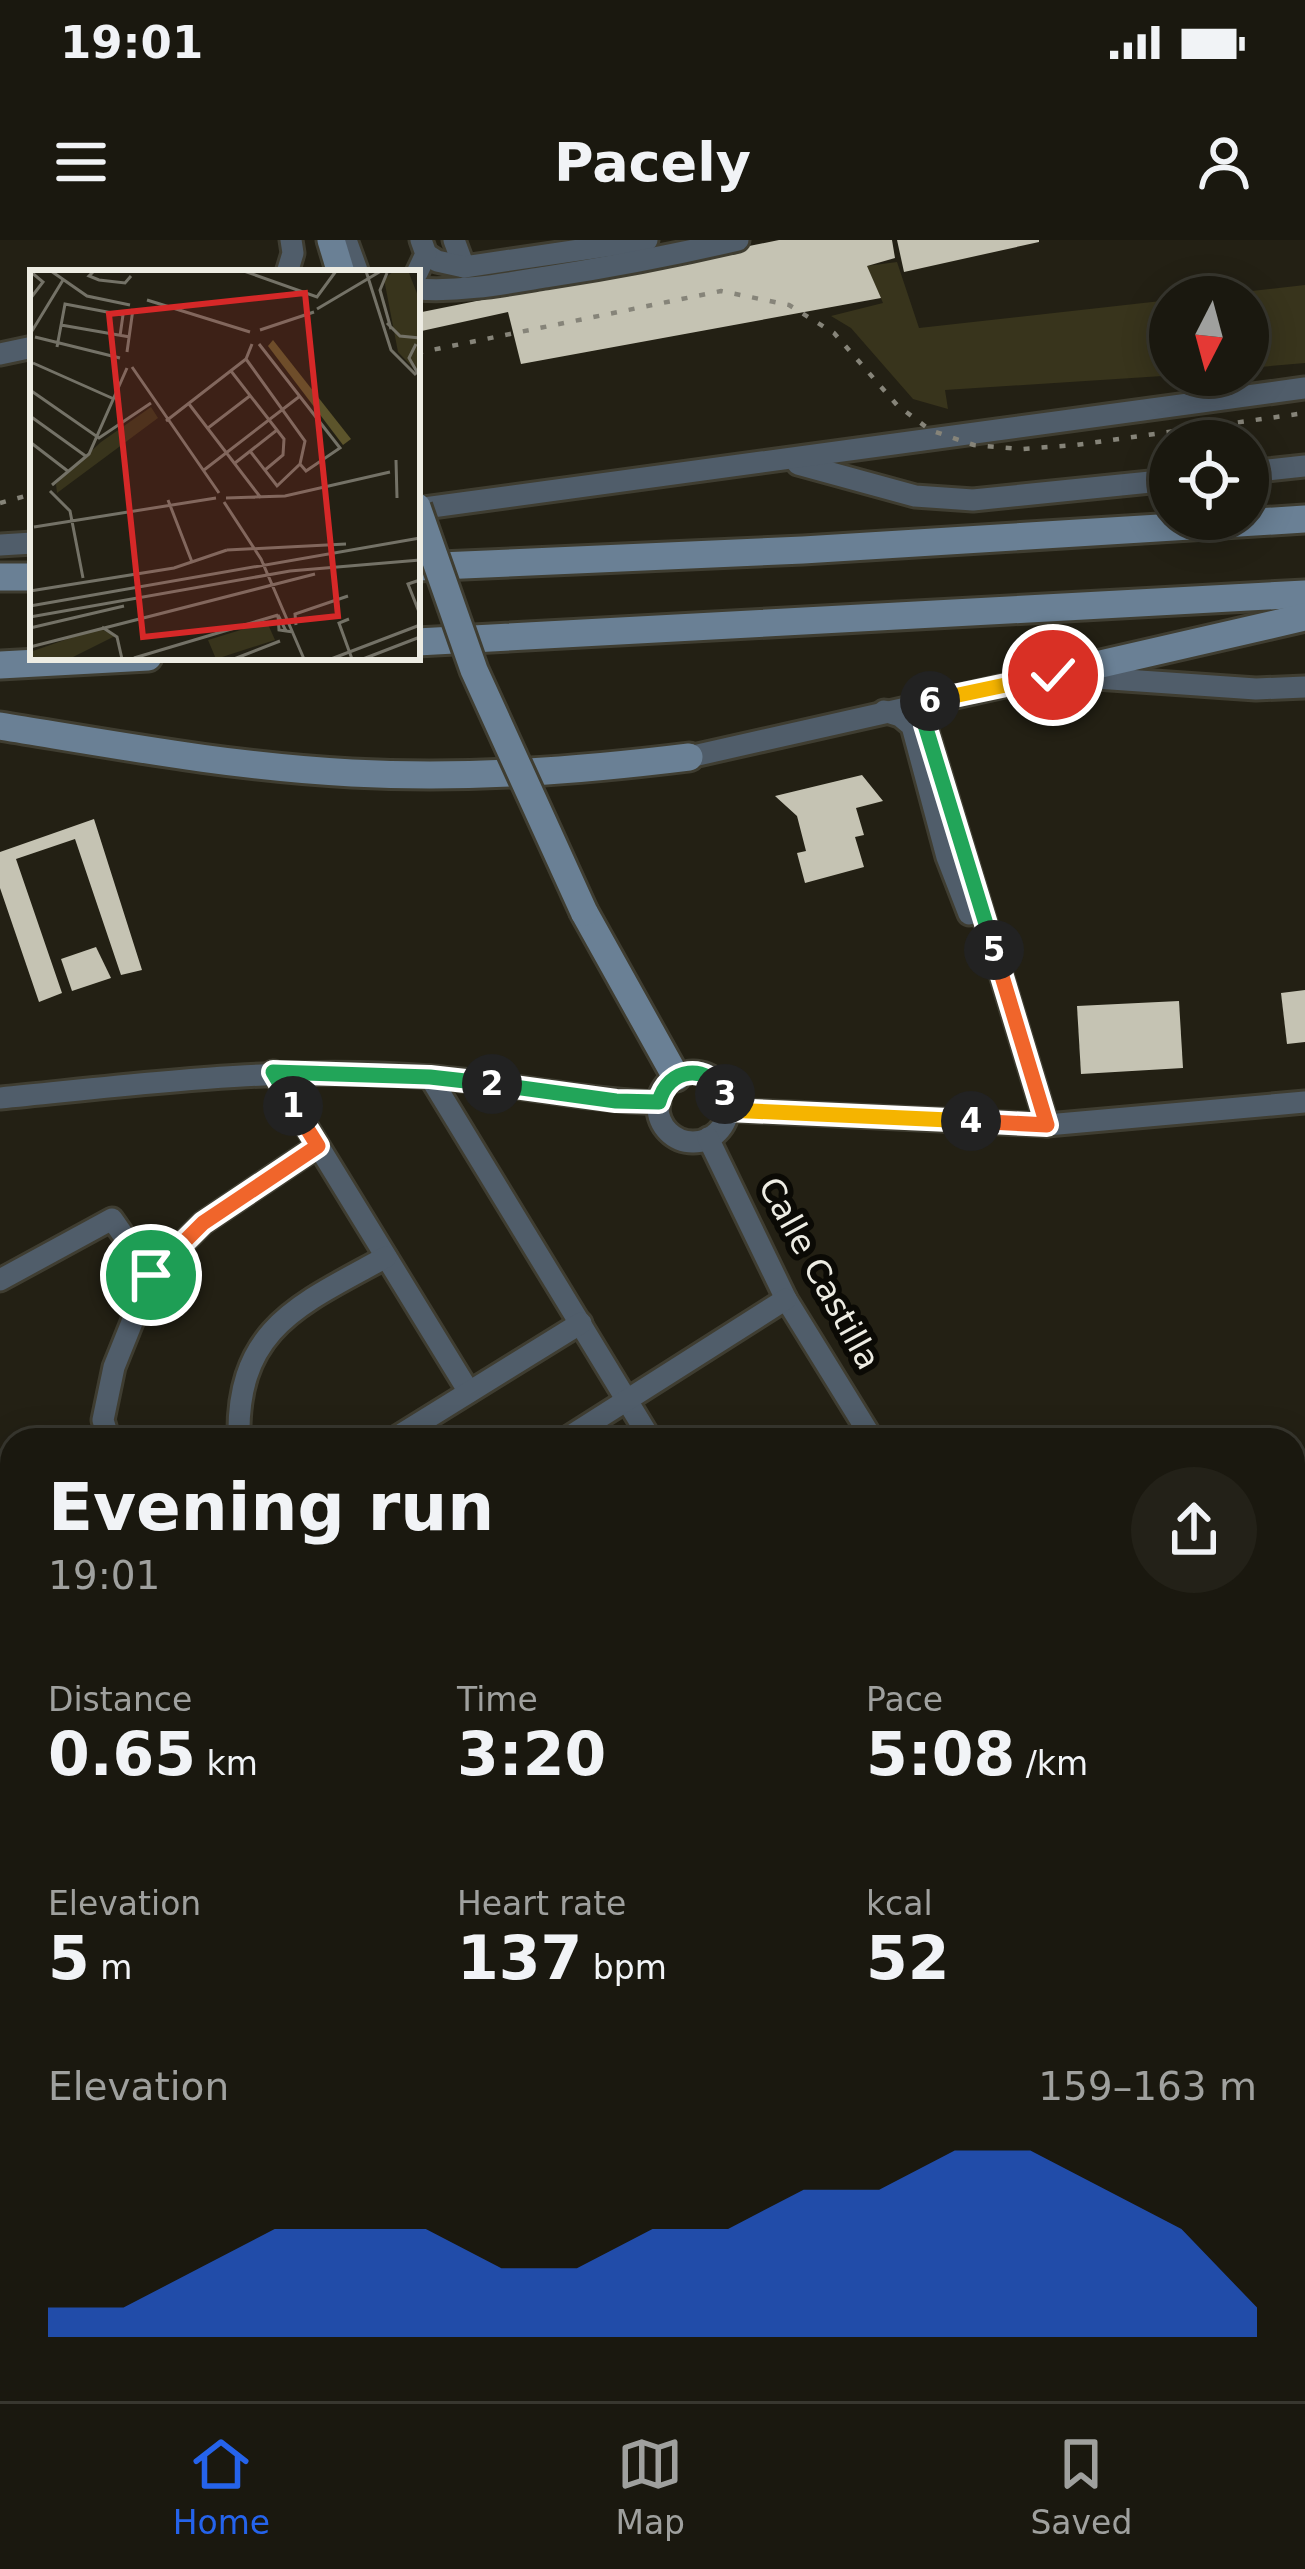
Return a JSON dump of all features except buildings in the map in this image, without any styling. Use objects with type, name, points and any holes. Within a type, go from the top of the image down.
[{"type":"main road","points":[[420,517],[474,670],[584,912],[676,1077]]},
{"type":"main road","points":[[420,567],[1305,519]]},
{"type":"main road","points":[[0,578],[30,577]]},
{"type":"main road","points":[[420,642],[1305,594]]},
{"type":"main road","points":[[1053,675],[1305,617]]},
{"type":"main road","points":[[0,665],[92,660]]},
{"type":"main road","points":[[0,726],[203,759],[347,773],[552,772],[689,757]]},
{"type":"street","points":[[288,270],[291,240]]},
{"type":"street","points":[[454,240],[464,267]]},
{"type":"street","points":[[422,256],[464,267],[647,240]]},
{"type":"street","points":[[420,289],[448,291],[514,282],[647,261],[738,240]]},
{"type":"street","points":[[0,334],[30,347]]},
{"type":"street","points":[[0,354],[30,347]]},
{"type":"street","points":[[420,508],[1304,388]]},
{"type":"street","points":[[788,461],[916,496],[973,500],[1149,482]]},
{"type":"street","points":[[1269,470],[1305,466]]},
{"type":"street","points":[[0,545],[30,543]]},
{"type":"street","points":[[689,757],[1053,675],[1256,689],[1305,687]]},
{"type":"street","points":[[930,701],[925,725],[1047,1125]]},
{"type":"street","points":[[884,711],[912,726],[947,857],[987,962],[1010,1002]]},
{"type":"street","points":[[0,1098],[273,1072],[430,1077],[616,1101],[659,1102]]},
{"type":"street","points":[[273,1072],[469,1393]]},
{"type":"street","points":[[697,1072],[723,1089],[728,1110],[722,1126],[708,1138],[689,1141],[670,1132],[659,1114],[662,1092],[676,1077],[697,1072]]},
{"type":"street","points":[[430,1077],[644,1428]]},
{"type":"street","points":[[728,1110],[1047,1125],[1305,1102]]},
{"type":"street","name":"Calle Castilla","points":[[708,1138],[786,1299],[866,1428]]},
{"type":"street","points":[[105,1428],[114,1367],[151,1275],[203,1223],[318,1146]]},
{"type":"street","points":[[0,1280],[112,1220],[151,1275]]},
{"type":"street","points":[[239,1428],[238,1398],[257,1346],[311,1298],[386,1257]]},
{"type":"street","points":[[584,1428],[786,1299]]},
{"type":"street","points":[[412,1428],[581,1324]]},
{"type":"shaded area","points":[[897,262],[919,328],[1149,302],[1149,377],[945,390],[948,409],[913,399],[851,328],[831,316],[883,303],[867,266]]},
{"type":"shaded area","points":[[1305,285],[1305,363],[1269,366],[1269,289]]},
{"type":"railway","points":[[420,352],[721,291],[789,305],[834,333],[897,405],[930,430],[974,445],[1022,449],[1076,445],[1305,413]]},
{"type":"railway","points":[[0,503],[30,495]]},
{"type":"route","points":[[151,1275],[203,1223],[318,1146],[273,1072],[430,1077],[616,1101],[659,1102],[668,1083],[697,1072],[723,1089],[728,1110],[1047,1125],[925,725],[930,701],[1053,675]]}]
